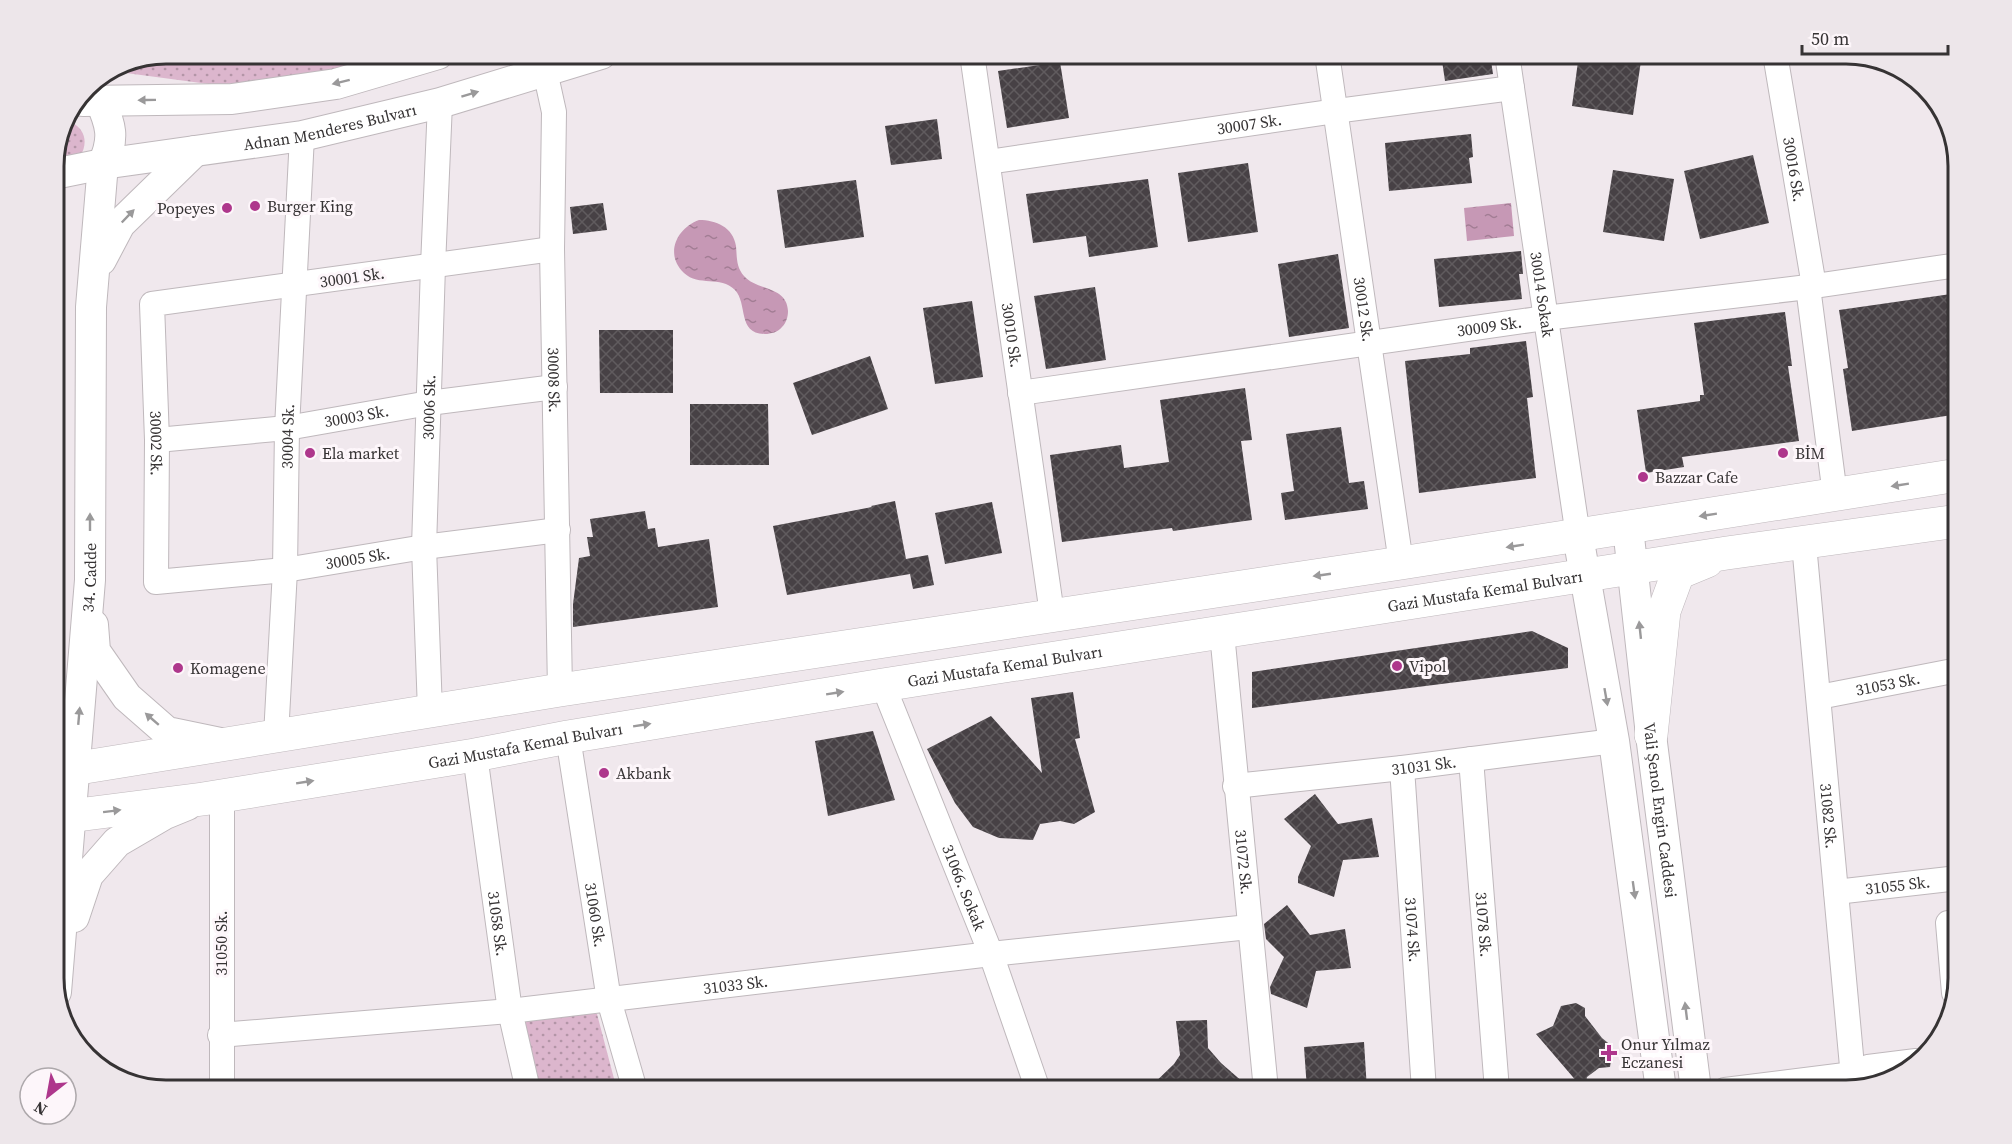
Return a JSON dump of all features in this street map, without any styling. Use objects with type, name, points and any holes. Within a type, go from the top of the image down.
[{"type":"highway","points":[[65,771],[560,690],[1578,536],[1947,477]]},
{"type":"highway","name":"Gazi Mustafa Kemal Bulvarı","points":[[65,817],[213,797],[883,685],[1727,553],[1947,523]]},
{"type":"highway","points":[[1651,735],[1664,611],[1669,594],[1678,573],[1727,553]]},
{"type":"main road","points":[[90,101],[232,99],[336,84],[404,64]]},
{"type":"main road","name":"Adnan Menderes Bulvarı","points":[[65,172],[103,164],[302,136],[440,103],[568,64]]},
{"type":"main road","name":"34. Cadde","points":[[65,764],[90,580],[91,307],[103,164],[110,150],[111,135],[108,119],[90,101]]},
{"type":"main road","points":[[91,307],[101,261],[120,225],[195,151]]},
{"type":"main road","name":"Vali Şenol Engin Caddesi","points":[[1628,528],[1651,735],[1695,1080]]},
{"type":"main road","points":[[1578,536],[1614,741],[1660,1080]]},
{"type":"main road","points":[[90,580],[95,651],[127,697],[168,732],[226,745]]},
{"type":"main road","points":[[65,953],[88,876],[117,842],[165,814],[213,797]]},
{"type":"street","name":"30010 Sk.","points":[[973,64],[1052,614]]},
{"type":"street","name":"30012 Sk.","points":[[1329,64],[1401,563]]},
{"type":"street","name":"30014 Sokak","points":[[1508,64],[1578,536]]},
{"type":"street","name":"30016 Sk.","points":[[1777,64],[1811,286],[1835,495]]},
{"type":"street","name":"30008 Sk.","points":[[545,71],[554,112],[552,249],[560,690]]},
{"type":"street","name":"30007 Sk.","points":[[988,162],[1336,111],[1512,88]]},
{"type":"street","name":"30006 Sk.","points":[[430,711],[424,547],[440,103]]},
{"type":"street","name":"30004 Sk.","points":[[276,736],[285,570],[287,428],[302,136]]},
{"type":"street","name":"30001 Sk.","points":[[152,304],[552,249]]},
{"type":"street","name":"30009 Sk.","points":[[1020,393],[1545,318],[1811,286],[1947,267]]},
{"type":"street","name":"30002 Sk.","points":[[152,304],[157,440],[156,582]]},
{"type":"street","name":"30003 Sk.","points":[[157,440],[287,428],[429,403],[555,387]]},
{"type":"street","name":"30005 Sk.","points":[[156,582],[285,570],[424,547],[558,530]]},
{"type":"street","name":"31082 Sk.","points":[[1804,544],[1854,1079]]},
{"type":"street","name":"31072 Sk.","points":[[1222,633],[1265,1080]]},
{"type":"street","name":"31053 Sk.","points":[[1819,696],[1948,672]]},
{"type":"street","name":"31066. Sokak","points":[[883,685],[991,954],[1035,1080]]},
{"type":"street","name":"31060 Sk.","points":[[568,737],[609,1000],[632,1080]]},
{"type":"street","name":"31031 Sk.","points":[[1236,786],[1614,741]]},
{"type":"street","name":"31058 Sk.","points":[[475,755],[510,1011],[526,1080]]},
{"type":"street","name":"31078 Sk.","points":[[1471,759],[1496,1080]]},
{"type":"street","name":"31074 Sk.","points":[[1402,768],[1423,1080]]},
{"type":"street","name":"31050 Sk.","points":[[213,797],[222,1080]]},
{"type":"street","name":"31055 Sk.","points":[[1836,892],[1948,879]]},
{"type":"street","name":"31033 Sk.","points":[[220,1035],[510,1011],[991,954],[1249,927]]},
{"type":"street","points":[[1856,1079],[1868,1067],[1902,1063]]},
{"type":"shaded area","points":[[166,64],[358,64],[324,74],[216,85],[125,73],[146,66]]},
{"type":"shaded area","points":[[74,124],[83,133],[85,142],[80,157],[65,158]]},
{"type":"shaded area","points":[[587,1009],[597,1014],[614,1080],[539,1080],[524,1018]]},
{"type":"water","points":[[1511,203],[1514,236],[1467,241],[1464,208]]},
{"type":"water","points":[[699,220],[712,221],[727,229],[734,239],[741,273],[750,281],[783,297],[788,313],[785,324],[778,330],[765,334],[756,333],[747,324],[735,290],[723,283],[690,277],[678,266],[674,250],[679,235]]},
{"type":"building","points":[[1060,64],[1069,118],[1007,128],[998,71]]},
{"type":"building","points":[[1442,64],[1492,64],[1493,74],[1445,81]]},
{"type":"building","points":[[1578,64],[1641,64],[1633,115],[1572,106]]},
{"type":"building","points":[[937,119],[942,159],[891,165],[885,126]]},
{"type":"building","points":[[1471,134],[1473,157],[1469,158],[1472,183],[1389,191],[1385,143]]},
{"type":"building","points":[[1753,155],[1769,223],[1700,239],[1684,171]]},
{"type":"building","points":[[1248,163],[1258,232],[1188,242],[1178,173]]},
{"type":"building","points":[[1613,170],[1674,179],[1664,241],[1603,232]]},
{"type":"building","points":[[1148,179],[1158,247],[1089,257],[1086,236],[1033,243],[1026,194]]},
{"type":"building","points":[[856,180],[864,237],[785,248],[777,190]]},
{"type":"building","points":[[603,203],[607,230],[573,234],[570,207]]},
{"type":"building","points":[[1521,251],[1523,274],[1519,274],[1522,299],[1439,307],[1434,259]]},
{"type":"building","points":[[1338,254],[1349,328],[1289,337],[1278,264]]},
{"type":"building","points":[[1095,287],[1106,360],[1046,369],[1034,296]]},
{"type":"building","points":[[1947,295],[1947,416],[1852,431],[1843,369],[1848,368],[1839,310]]},
{"type":"building","points":[[972,301],[983,377],[935,384],[923,308]]},
{"type":"building","points":[[1785,312],[1792,366],[1788,366],[1799,441],[1682,457],[1684,467],[1646,473],[1637,410],[1700,401],[1700,395],[1704,395],[1694,323]]},
{"type":"building","points":[[599,330],[673,330],[673,393],[600,393]]},
{"type":"building","points":[[1526,341],[1533,397],[1527,398],[1536,478],[1419,493],[1405,361],[1470,354],[1470,348]]},
{"type":"building","points":[[870,356],[888,409],[812,435],[793,383]]},
{"type":"building","points":[[1245,388],[1252,440],[1241,441],[1252,520],[1173,531],[1172,528],[1062,542],[1050,455],[1121,445],[1124,468],[1169,462],[1160,400]]},
{"type":"building","points":[[690,404],[768,404],[769,465],[690,465]]},
{"type":"building","points":[[1341,427],[1349,483],[1364,481],[1368,509],[1285,520],[1281,493],[1294,491],[1286,434]]},
{"type":"building","points":[[895,501],[906,559],[928,555],[934,585],[913,589],[910,574],[787,595],[773,526]]},
{"type":"building","points":[[992,502],[1002,553],[945,564],[935,513]]},
{"type":"building","points":[[645,511],[648,529],[655,528],[658,547],[709,539],[718,607],[573,627],[573,604],[579,558],[590,556],[587,537],[593,537],[590,519]]},
{"type":"building","points":[[1532,631],[1568,648],[1568,668],[1252,708],[1252,672]]},
{"type":"building","points":[[1073,692],[1080,738],[1075,739],[1095,812],[1074,824],[1060,821],[1040,824],[1033,840],[999,838],[973,827],[955,803],[927,749],[991,716],[1042,773],[1031,698]]},
{"type":"building","points":[[873,731],[895,800],[828,816],[815,741]]},
{"type":"building","points":[[1315,794],[1338,824],[1372,818],[1379,857],[1343,860],[1334,897],[1298,883],[1298,877],[1311,846],[1284,819]]},
{"type":"building","points":[[1287,905],[1310,935],[1345,929],[1351,968],[1316,971],[1307,1008],[1271,994],[1270,987],[1284,957],[1266,939],[1264,924]]},
{"type":"building","points":[[1576,1003],[1585,1008],[1585,1016],[1602,1038],[1613,1047],[1610,1067],[1599,1068],[1586,1080],[1575,1080],[1536,1034],[1553,1026],[1561,1006]]},
{"type":"building","points":[[1207,1020],[1208,1048],[1241,1080],[1157,1080],[1180,1055],[1176,1021]]},
{"type":"building","points":[[1364,1042],[1366,1080],[1306,1080],[1304,1047]]},
{"type":"place","name":"Burger King","points":[[255,206]]},
{"type":"place","name":"Popeyes","points":[[227,208]]},
{"type":"place","name":"Ela market","points":[[310,453]]},
{"type":"place","name":"BİM","points":[[1783,453]]},
{"type":"place","name":"Bazzar Cafe","points":[[1643,477]]},
{"type":"place","name":"Vipol","points":[[1397,666]]},
{"type":"place","name":"Komagene","points":[[178,668]]},
{"type":"place","name":"Akbank","points":[[604,773]]},
{"type":"place","name":"Onur Yılmaz Eczanesi","points":[[1609,1053]]}]
